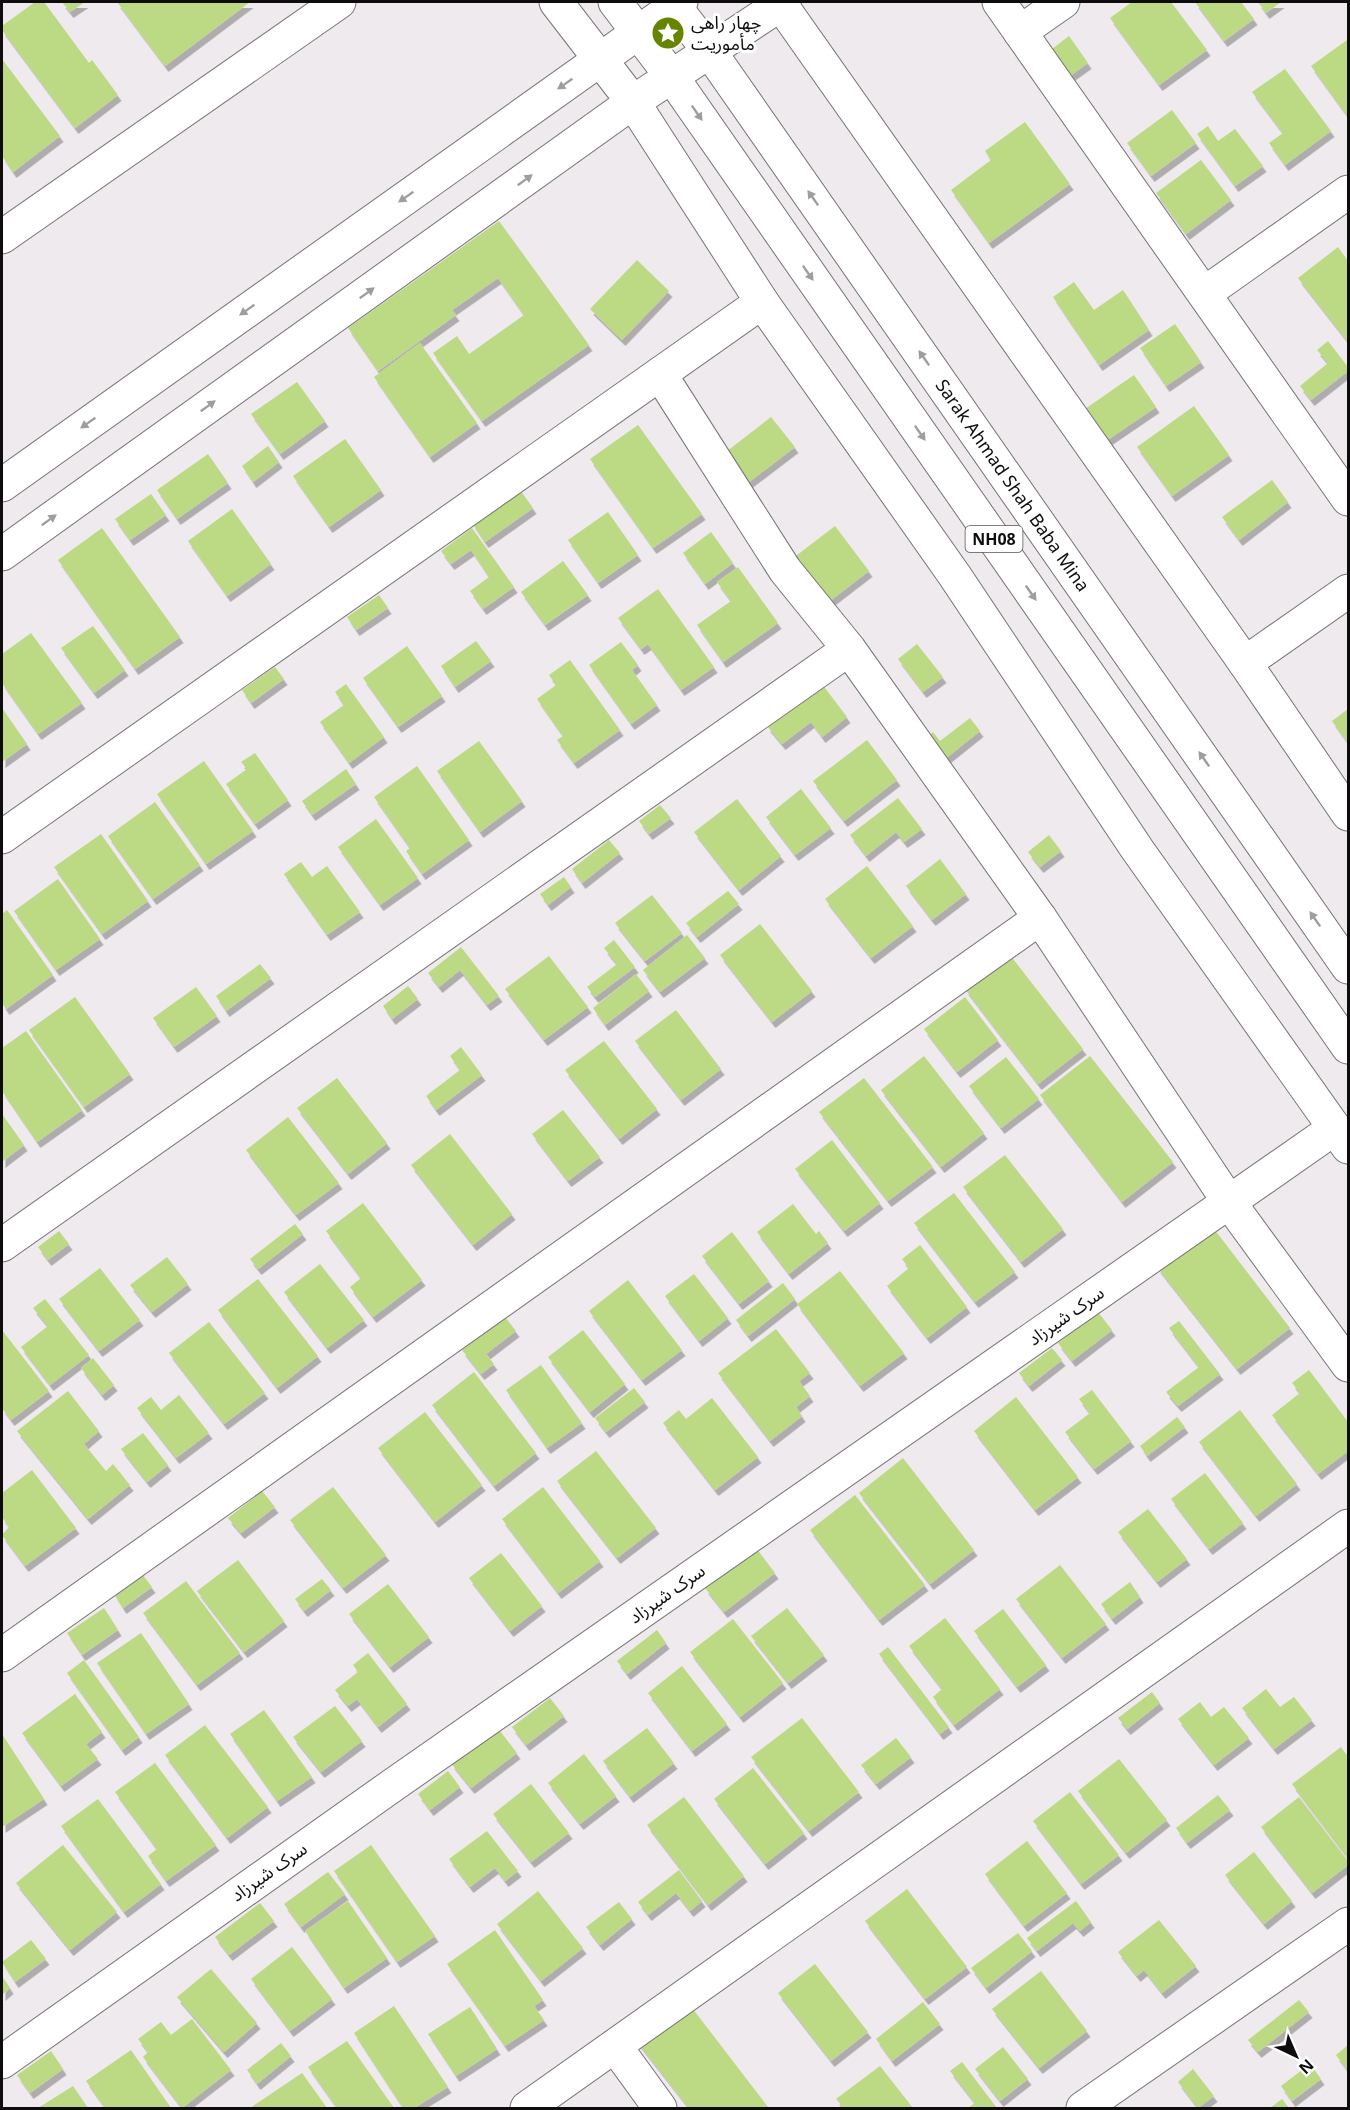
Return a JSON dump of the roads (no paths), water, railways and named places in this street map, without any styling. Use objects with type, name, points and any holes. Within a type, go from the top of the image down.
[{"type":"main road","points":[[2,237],[339,2]]},
{"type":"main road","points":[[556,2],[633,102],[762,302],[955,576],[1137,849],[1342,1138]]},
{"type":"main road","name":"NH08","points":[[615,2],[672,77],[1348,1047]]},
{"type":"main road","points":[[2,554],[633,102],[781,2],[1245,663],[1348,814]]},
{"type":"main road","points":[[999,2],[1348,499]]},
{"type":"main road","points":[[1020,32],[1063,2]]},
{"type":"main road","points":[[2,485],[600,60],[676,3]]},
{"type":"main road","name":"Sarak Ahmad Shah Baba Mina","points":[[676,3],[1348,968]]},
{"type":"main road","points":[[1205,293],[1348,192]]},
{"type":"main road","points":[[2,837],[762,302]]},
{"type":"main road","points":[[660,374],[785,570],[849,649],[1040,918],[1229,1202],[1348,1365]]},
{"type":"main road","points":[[1245,663],[1348,591]]},
{"type":"main road","points":[[2,1245],[849,649]]},
{"type":"main road","points":[[2,1654],[1040,918]]},
{"type":"main road","name":"سرک شیرزاد","points":[[2,2062],[393,1785],[1229,1202],[1342,1138]]},
{"type":"main road","points":[[527,2109],[1348,1526]]},
{"type":"main road","points":[[1083,2109],[1348,1924]]},
{"type":"main road","points":[[615,2046],[660,2109]]},
{"type":"place","name":"چهار راهی مأموریت","points":[[668,33]]}]
